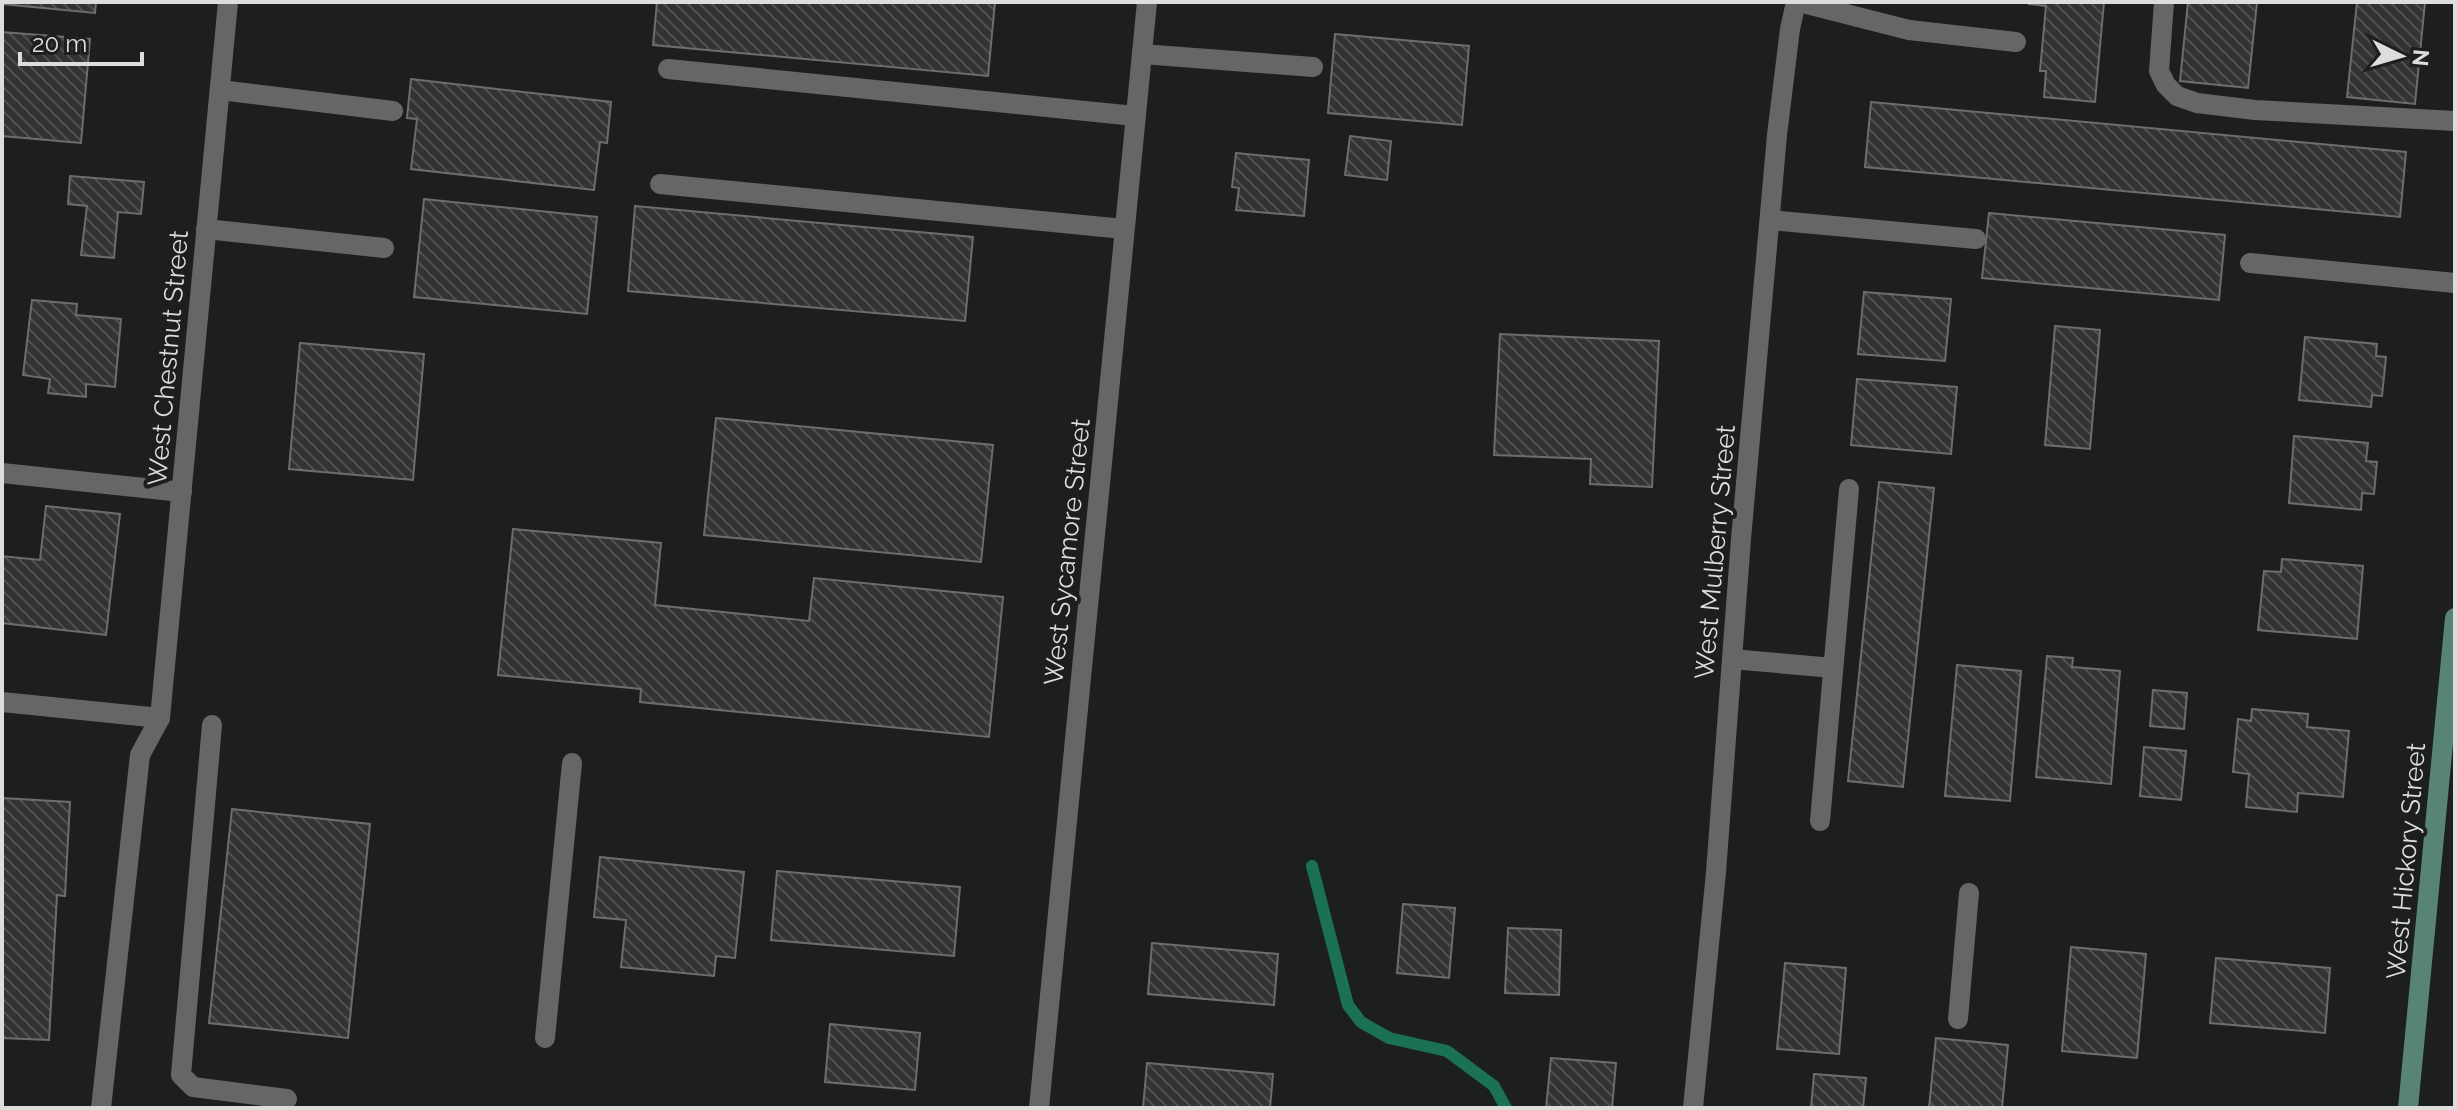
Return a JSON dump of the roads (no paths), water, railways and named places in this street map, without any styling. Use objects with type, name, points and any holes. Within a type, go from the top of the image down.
[{"type":"main road","name":"West Hickory Street","points":[[2408,1108],[2455,618]]},
{"type":"street","name":"West Chestnut Street","points":[[160,718],[228,2]]},
{"type":"street","name":"West Sycamore Street","points":[[1039,1108],[1147,2]]},
{"type":"street","points":[[1798,2],[1909,30],[2016,42]]},
{"type":"street","name":"West Mulberry Street","points":[[1693,1108],[1716,872],[1770,220],[1790,29],[1798,2]]},
{"type":"street","points":[[2164,2],[2159,71],[2166,85],[2177,96],[2197,103],[2255,110],[2455,121]]},
{"type":"street","points":[[1142,54],[1313,67]]},
{"type":"street","points":[[668,69],[1135,116]]},
{"type":"street","points":[[220,90],[393,111]]},
{"type":"street","points":[[660,184],[1124,229]]},
{"type":"street","points":[[1770,220],[1976,239]]},
{"type":"street","points":[[206,229],[384,248]]},
{"type":"street","points":[[2250,263],[2455,283]]},
{"type":"street","points":[[2,473],[182,492]]},
{"type":"street","points":[[1820,821],[1849,489]]},
{"type":"street","points":[[1732,659],[1833,668]]},
{"type":"street","points":[[2,702],[160,718],[140,755],[101,1108]]},
{"type":"street","points":[[212,725],[181,1075],[193,1087],[287,1099]]},
{"type":"street","points":[[545,1038],[572,763]]},
{"type":"street","points":[[1958,1019],[1969,893]]},
{"type":"waterway","points":[[1312,866],[1348,1005],[1361,1022],[1389,1038],[1447,1051],[1494,1086],[1506,1108]]}]
